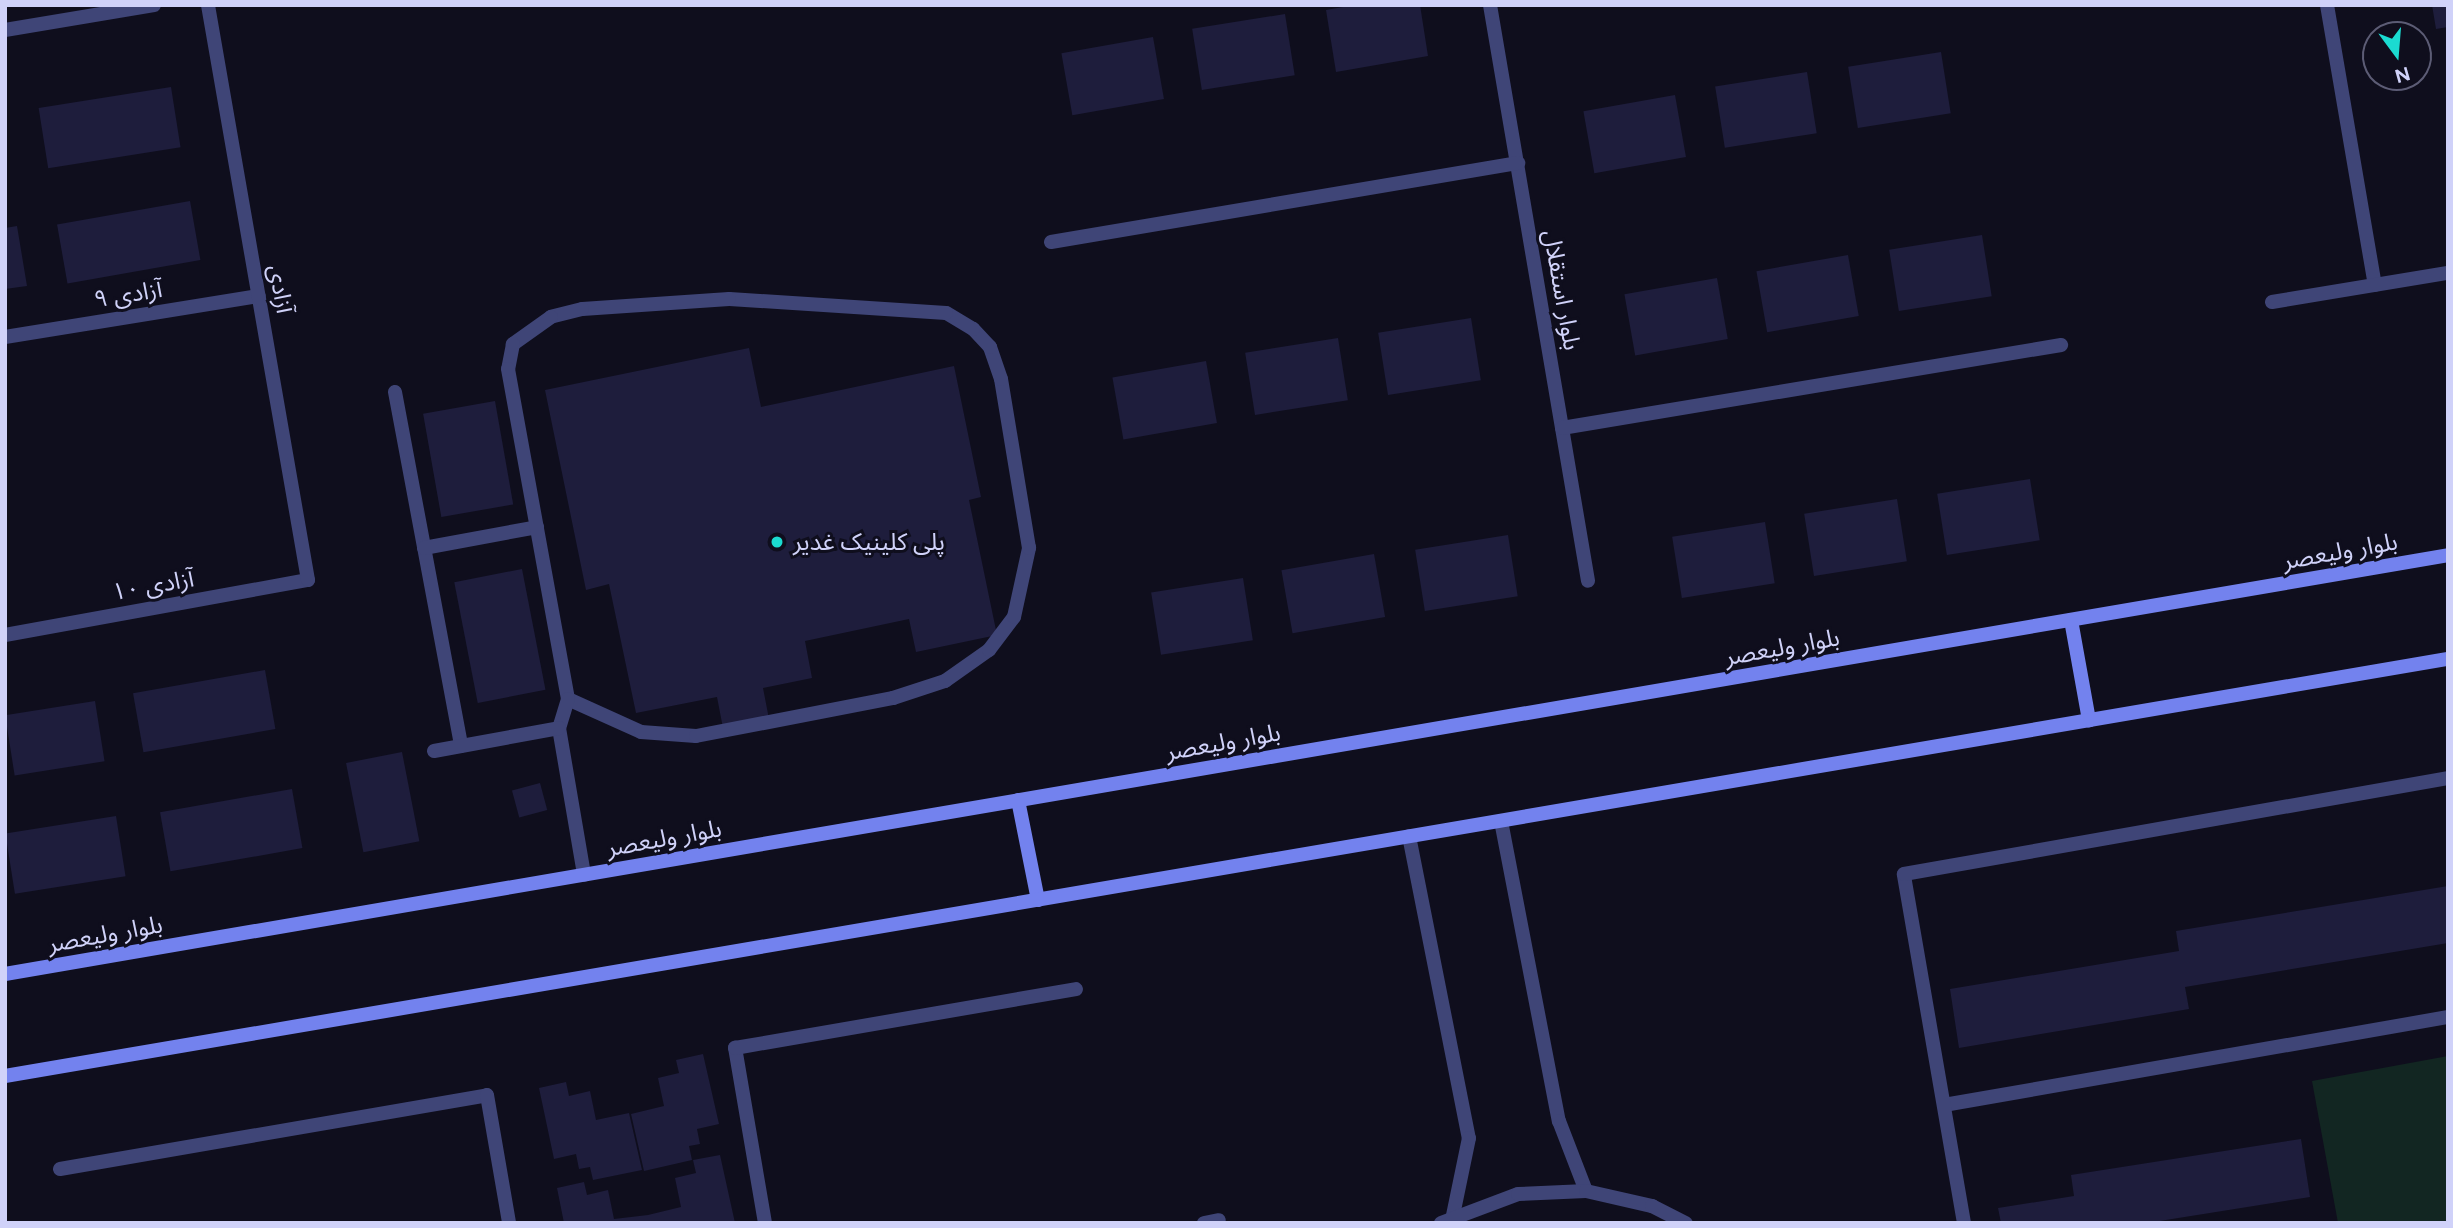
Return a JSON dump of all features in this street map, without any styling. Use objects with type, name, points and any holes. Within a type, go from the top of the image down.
[{"type":"street","points":[[5,30],[154,5]]},
{"type":"street","name":"آزادی","points":[[208,5],[308,580]]},
{"type":"street","name":"بلوار استقلال","points":[[1490,5],[1588,582]]},
{"type":"street","points":[[2327,5],[2375,285]]},
{"type":"street","points":[[1051,242],[1518,163]]},
{"type":"street","points":[[2272,302],[2448,273]]},
{"type":"street","name":"آزادی ۹","points":[[5,337],[259,296]]},
{"type":"street","points":[[568,699],[641,733],[696,736],[893,698],[945,681],[989,650],[1014,617],[1029,548],[1001,379],[990,347],[973,329],[946,313],[729,299],[582,309],[551,317],[513,344],[508,369],[568,699],[559,728],[584,875]]},
{"type":"street","points":[[1562,428],[2060,345]]},
{"type":"street","points":[[395,392],[461,746]]},
{"type":"street","points":[[424,548],[537,527]]},
{"type":"street","name":"بلوار ولیعصر","points":[[5,974],[2448,555]]},
{"type":"street","name":"آزادی ۱۰","points":[[5,635],[308,580]]},
{"type":"street","points":[[2071,620],[2089,720]]},
{"type":"street","points":[[5,1076],[2448,659]]},
{"type":"street","points":[[434,751],[559,728]]},
{"type":"street","points":[[1964,1223],[1904,874],[2448,778]]},
{"type":"street","points":[[1018,800],[1038,900]]},
{"type":"street","points":[[1501,821],[1559,1121],[1586,1191]]},
{"type":"street","points":[[1409,836],[1469,1138],[1447,1219]]},
{"type":"street","points":[[765,1223],[735,1048],[1076,989]]},
{"type":"street","points":[[1944,1105],[2448,1017]]},
{"type":"street","points":[[60,1169],[487,1095],[509,1223]]},
{"type":"street","points":[[1447,1219],[1518,1194],[1586,1191],[1652,1206],[1686,1223]]},
{"type":"green space","points":[[2448,1056],[2448,1223],[2338,1223],[2312,1081]]},
{"type":"building","points":[[1354,5],[1420,5],[1428,56],[1336,72],[1326,10]]},
{"type":"building","points":[[2432,5],[2448,5],[2448,27],[2436,29]]},
{"type":"building","points":[[1285,14],[1295,75],[1202,90],[1192,29]]},
{"type":"building","points":[[1153,37],[1164,99],[1072,115],[1061,53]]},
{"type":"building","points":[[1941,52],[1951,113],[1858,128],[1848,67]]},
{"type":"building","points":[[1807,72],[1817,133],[1725,148],[1715,87]]},
{"type":"building","points":[[171,87],[181,147],[48,168],[39,108]]},
{"type":"building","points":[[1675,95],[1686,157],[1594,173],[1583,111]]},
{"type":"building","points":[[190,201],[200,260],[67,284],[57,224]]},
{"type":"building","points":[[17,226],[27,286],[5,289],[5,228]]},
{"type":"building","points":[[1982,235],[1992,296],[1899,311],[1889,250]]},
{"type":"building","points":[[1848,255],[1859,316],[1767,332],[1756,271]]},
{"type":"building","points":[[1717,278],[1728,339],[1635,355],[1624,294]]},
{"type":"building","points":[[1471,318],[1481,380],[1388,395],[1378,333]]},
{"type":"building","points":[[1338,338],[1348,400],[1255,415],[1245,353]]},
{"type":"building","name":"پلی کلینیک غدیر","points":[[749,348],[761,407],[954,366],[981,497],[969,500],[997,635],[916,652],[909,619],[805,641],[812,678],[763,688],[769,719],[723,728],[717,697],[636,713],[609,584],[586,590],[545,390]]},
{"type":"building","points":[[1206,361],[1217,423],[1123,440],[1112,377]]},
{"type":"building","points":[[495,401],[513,504],[441,517],[423,414]]},
{"type":"building","points":[[2030,479],[2040,540],[1947,555],[1937,494]]},
{"type":"building","points":[[1897,499],[1907,561],[1814,576],[1804,514]]},
{"type":"building","points":[[1765,522],[1775,583],[1682,598],[1672,537]]},
{"type":"building","points":[[1508,535],[1518,596],[1425,611],[1415,550]]},
{"type":"building","points":[[1374,554],[1385,617],[1293,633],[1281,570]]},
{"type":"building","points":[[522,569],[545,690],[478,703],[454,582]]},
{"type":"building","points":[[1243,578],[1253,640],[1161,655],[1151,593]]},
{"type":"building","points":[[265,670],[275,729],[143,752],[133,693]]},
{"type":"building","points":[[95,701],[105,761],[15,775],[5,715]]},
{"type":"building","points":[[402,752],[419,841],[363,852],[346,763]]},
{"type":"building","points":[[540,783],[547,810],[519,818],[512,791]]},
{"type":"building","points":[[292,789],[302,848],[170,871],[160,812]]},
{"type":"building","points":[[116,816],[126,876],[15,894],[5,834]]},
{"type":"building","points":[[2448,886],[2448,943],[2185,987],[2189,1009],[1959,1048],[1950,989],[2179,951],[2176,931]]},
{"type":"building","points":[[703,1054],[719,1124],[697,1129],[700,1144],[689,1146],[692,1160],[644,1171],[631,1114],[664,1106],[658,1078],[679,1073],[676,1060]]},
{"type":"building","points":[[566,1082],[569,1096],[590,1091],[596,1120],[629,1113],[642,1170],[593,1180],[590,1167],[579,1169],[576,1154],[554,1159],[539,1088]]},
{"type":"building","points":[[2301,1139],[2310,1197],[2147,1223],[2001,1223],[1998,1208],[2074,1196],[2071,1175]]},
{"type":"building","points":[[720,1155],[735,1223],[564,1223],[557,1188],[584,1182],[587,1195],[608,1190],[614,1219],[648,1215],[681,1207],[675,1178],[696,1173],[693,1160]]},
{"type":"place","name":"پلی کلینیک غدیر","points":[[777,542]]}]
